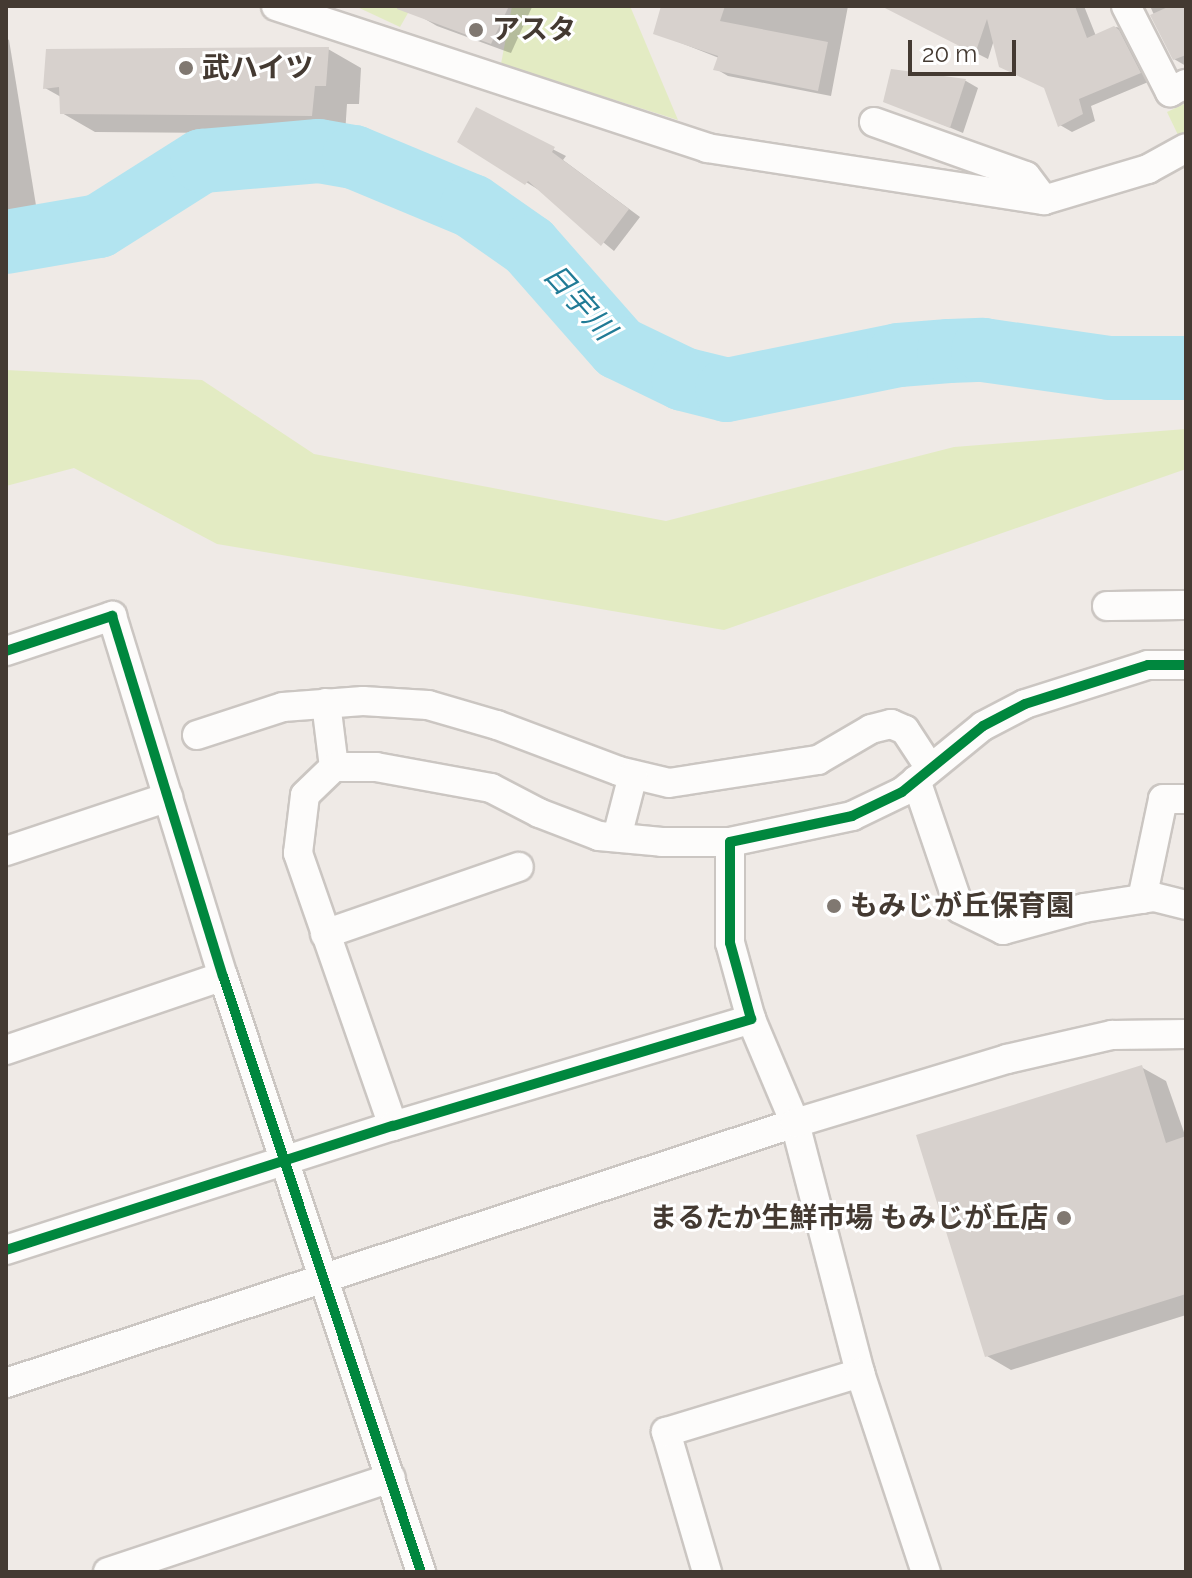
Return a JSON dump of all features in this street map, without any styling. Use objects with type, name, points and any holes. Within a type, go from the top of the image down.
[{"type":"street","points":[[276,6],[707,148],[1044,200],[1148,169],[1186,148]]},
{"type":"street","points":[[1126,6],[1170,92],[1186,84]]},
{"type":"street","points":[[874,122],[1026,176],[1044,200]]},
{"type":"street","points":[[1107,606],[1186,605]]},
{"type":"street","points":[[6,651],[112,616],[223,976],[287,1161],[421,1572]]},
{"type":"street","points":[[393,1126],[298,853],[305,795],[334,767],[376,767],[491,788],[539,813],[599,836],[662,842],[730,842],[852,816],[902,792],[983,726],[1025,704],[1148,665],[1186,665]]},
{"type":"street","points":[[326,703],[334,767]]},
{"type":"street","points":[[197,735],[283,707],[326,703],[428,705],[497,725],[633,775],[669,783],[818,760],[871,729],[891,724],[905,730],[923,774],[960,909],[1003,930],[1084,908],[1154,897],[1186,905]]},
{"type":"street","points":[[617,837],[633,775]]},
{"type":"street","points":[[6,851],[168,797]]},
{"type":"street","points":[[1142,899],[1163,799],[1186,799]]},
{"type":"street","points":[[730,842],[730,943],[751,1019],[795,1123],[860,1373],[926,1572]]},
{"type":"street","points":[[325,934],[519,867]]},
{"type":"street","points":[[6,1050],[223,976]]},
{"type":"street","points":[[6,1250],[393,1126],[751,1019]]},
{"type":"street","points":[[6,1383],[795,1123],[1007,1059],[1112,1035],[1186,1034]]},
{"type":"street","points":[[707,1572],[666,1432],[860,1373]]},
{"type":"street","points":[[108,1572],[391,1478]]},
{"type":"green space","points":[[355,6],[412,6],[400,27]]},
{"type":"green space","points":[[512,6],[630,6],[678,120],[501,64]]},
{"type":"green space","points":[[1186,103],[1186,135],[1179,137],[1167,112]]},
{"type":"green space","points":[[6,370],[202,380],[314,454],[666,521],[954,447],[1186,429],[1186,469],[724,630],[217,544],[74,468],[6,486]]},
{"type":"building","name":"アスタ","points":[[398,6],[509,6],[491,44],[397,9]]},
{"type":"building","points":[[661,6],[725,6],[720,21],[828,42],[818,91],[713,70],[718,56],[653,34]]},
{"type":"building","points":[[881,6],[1075,6],[1087,38],[1114,26],[1119,30],[1141,73],[1079,99],[1083,114],[1058,127],[1044,88],[999,67],[987,19],[975,54]]},
{"type":"building","points":[[1170,6],[1186,6],[1186,55],[1173,60],[1150,15]]},
{"type":"building","name":"武ハイツ","points":[[329,47],[326,86],[315,86],[312,116],[60,114],[59,87],[43,89],[46,49]]},
{"type":"building","points":[[891,69],[966,79],[950,128],[883,102]]},
{"type":"building","points":[[476,107],[555,147],[552,152],[629,209],[601,246],[528,181],[525,185],[457,142]]},
{"type":"building","name":"まるたか生鮮市場 もみじが丘店","points":[[1142,1065],[1166,1143],[1186,1136],[1186,1294],[985,1357],[916,1135]]},
{"type":"waterway","name":"日宇川","points":[[6,242],[99,226],[202,161],[319,151],[354,157],[472,206],[529,246],[619,348],[683,379],[727,390],[899,355],[983,350],[1109,368],[1186,368]]},
{"type":"cycle path","points":[[6,651],[112,616],[223,976],[421,1572]]},
{"type":"cycle path","points":[[6,1250],[393,1126],[751,1019],[730,943],[730,842],[852,816],[902,792],[983,726],[1025,704],[1148,665],[1186,665]]},
{"type":"place","name":"アスタ","points":[[476,30]]},
{"type":"place","name":"武ハイツ","points":[[186,68]]},
{"type":"place","name":"もみじが丘保育園","points":[[834,906]]},
{"type":"place","name":"まるたか生鮮市場 もみじが丘店","points":[[1064,1218]]}]
